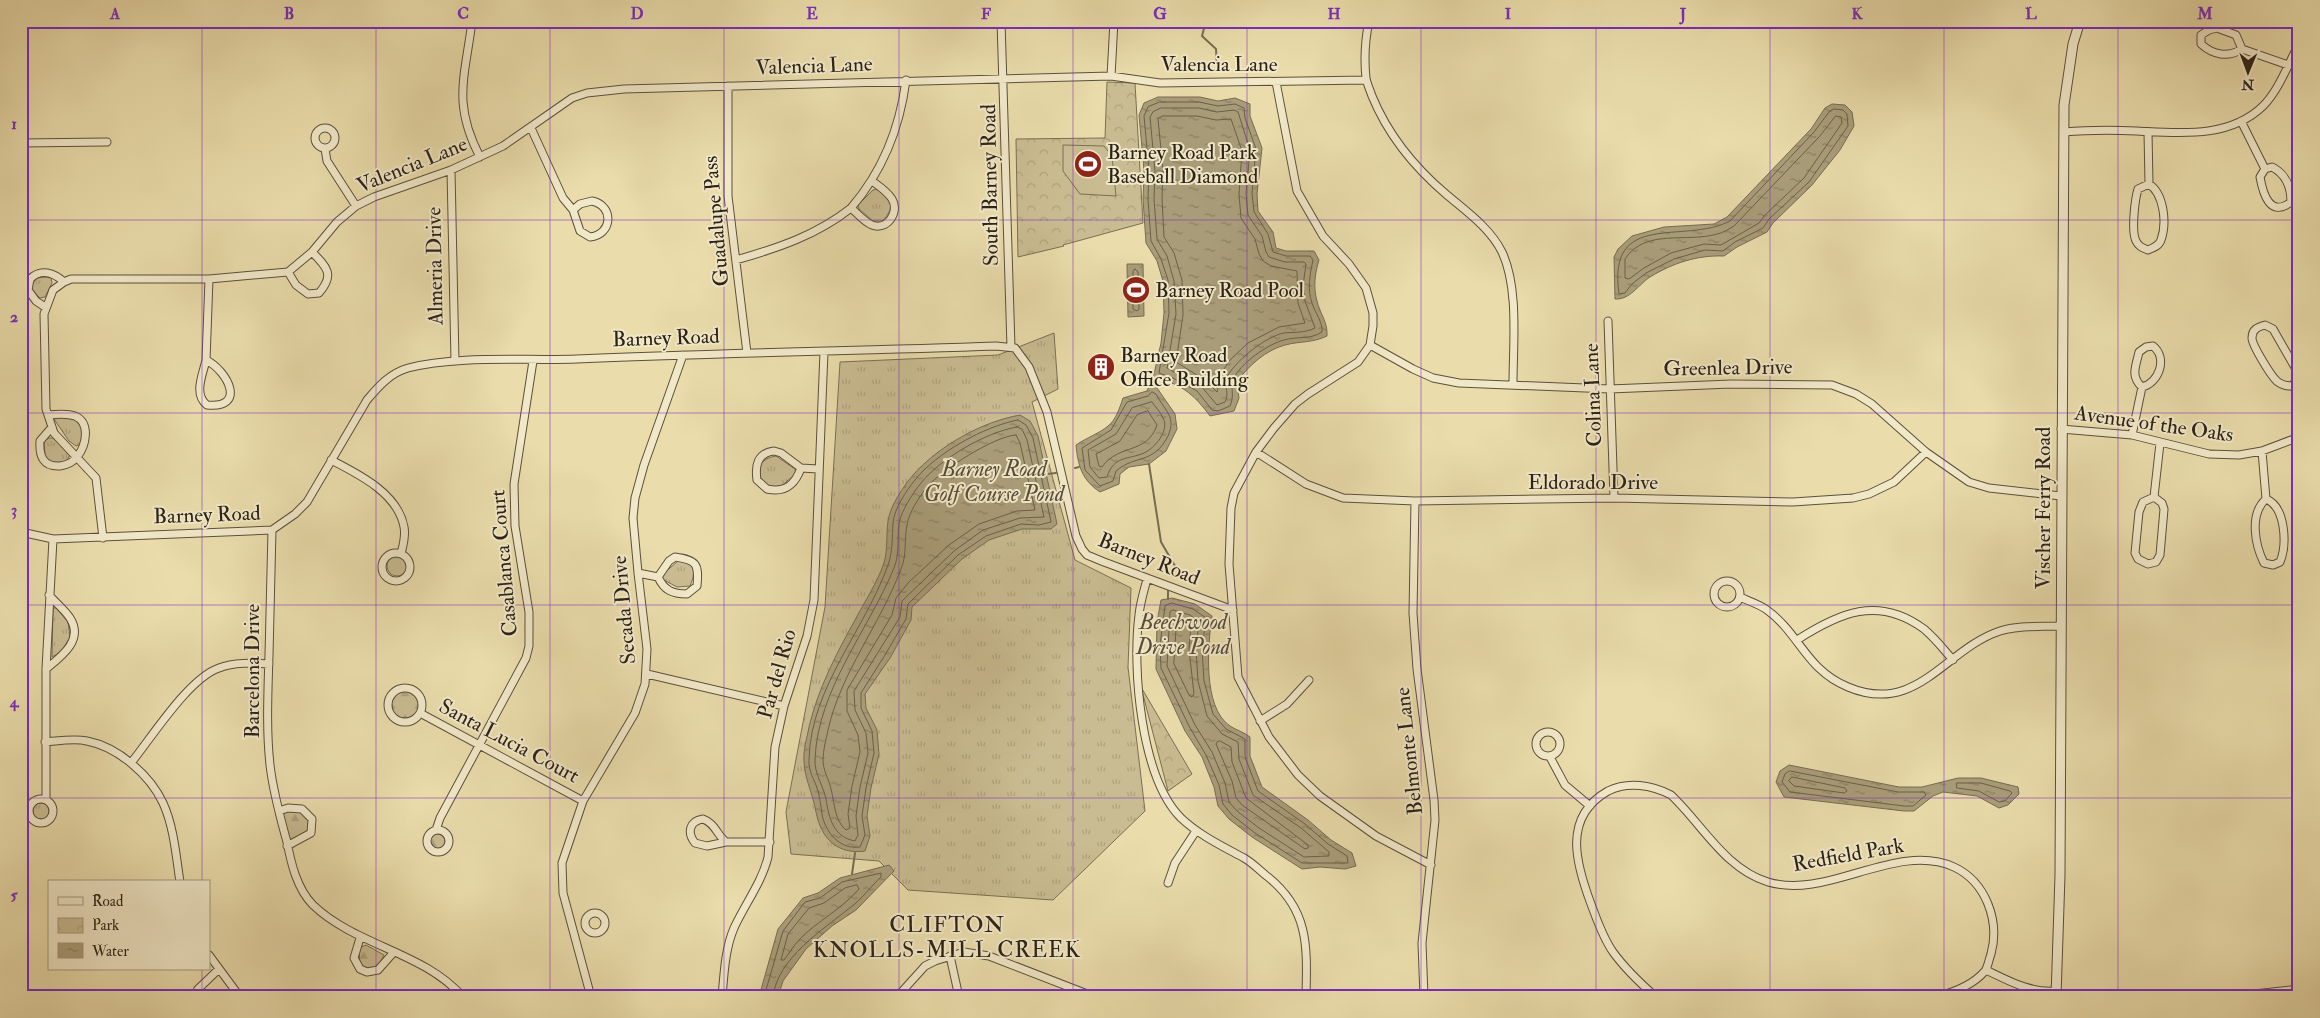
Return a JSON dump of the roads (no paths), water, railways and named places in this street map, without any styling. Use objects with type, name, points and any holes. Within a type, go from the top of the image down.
[{"type":"street","points":[[472,21],[461,95],[464,120],[480,157]]},
{"type":"street","name":"South Barney Road","points":[[1001,21],[1011,347]]},
{"type":"street","points":[[1111,76],[1114,21]]},
{"type":"street","points":[[1369,21],[1365,45],[1366,80],[1385,124],[1414,164],[1485,228],[1503,254],[1510,271],[1512,289],[1513,384]]},
{"type":"street","name":"Vischer Ferry Road","points":[[2056,994],[2060,874],[2064,105],[2067,75],[2080,21]]},
{"type":"street","points":[[2242,49],[2226,56],[2208,51],[2201,44],[2201,35],[2208,30],[2217,28],[2227,31],[2236,35],[2242,49],[2288,65]]},
{"type":"street","points":[[2064,132],[2093,130],[2194,133],[2214,131],[2254,114],[2265,105],[2299,44]]},
{"type":"street","name":"Valencia Lane","points":[[288,272],[312,252],[337,222],[356,206],[374,196],[451,170],[503,146],[531,128],[565,102],[587,93],[624,88],[1111,76],[1160,83],[1366,80]]},
{"type":"street","points":[[736,260],[784,246],[811,233],[851,208],[872,181],[895,132],[903,104],[906,80]]},
{"type":"street","points":[[1276,82],[1298,191],[1323,236],[1349,264],[1366,288],[1373,313],[1370,346],[1358,362],[1295,404],[1256,452],[1242,475],[1231,508],[1229,564],[1238,677],[1269,737],[1298,775],[1320,796],[1376,836],[1431,865]]},
{"type":"street","name":"Guadalupe Pass","points":[[728,86],[728,196],[747,353]]},
{"type":"street","points":[[2240,121],[2265,169]]},
{"type":"street","points":[[531,128],[563,198],[573,210],[578,227],[583,234],[590,237],[597,236],[606,228],[609,220],[608,213],[600,204],[588,202],[576,206],[573,210]]},
{"type":"street","points":[[2148,132],[2149,184]]},
{"type":"street","points":[[21,143],[107,142]]},
{"type":"street","points":[[325,149],[327,161],[356,206]]},
{"type":"street","points":[[2272,166],[2278,170],[2287,182],[2291,192],[2291,202],[2284,207],[2275,207],[2268,203],[2260,177],[2265,169],[2272,166]]},
{"type":"street","name":"Almeria Drive","points":[[451,170],[455,361]]},
{"type":"street","points":[[851,208],[866,222],[874,226],[882,226],[889,221],[894,214],[893,200],[872,181]]},
{"type":"street","points":[[2149,184],[2156,189],[2160,196],[2162,219],[2161,241],[2156,247],[2148,250],[2140,247],[2135,239],[2135,199],[2138,189],[2149,184]]},
{"type":"street","points":[[103,538],[96,478],[54,433],[48,415],[44,314],[45,307],[53,290],[71,279],[209,279],[288,272],[296,285],[308,294],[319,293],[326,285],[328,274],[325,266],[312,252]]},
{"type":"street","points":[[45,307],[36,301],[28,290],[30,279],[42,272],[53,274],[64,282]]},
{"type":"street","points":[[206,360],[218,367],[230,385],[230,396],[227,402],[221,405],[207,405],[201,399],[200,385],[206,360],[209,279]]},
{"type":"street","name":"Colina Lane","points":[[1608,321],[1614,498]]},
{"type":"street","points":[[2265,325],[2274,329],[2297,371],[2297,377],[2293,386],[2282,385],[2276,380],[2252,338],[2257,327],[2265,325]]},
{"type":"street","name":"Greenlea Drive","points":[[1370,346],[1413,370],[1433,378],[1459,383],[1610,388],[1731,384],[1832,385],[1856,394],[1872,404],[1926,452],[1969,482],[1989,488],[2061,496]]},
{"type":"street","points":[[2153,346],[2159,351],[2162,359],[2156,379],[2151,385],[2142,388],[2135,381],[2134,374],[2139,352],[2146,347],[2153,346]]},
{"type":"street","name":"Barney Road","points":[[21,532],[53,539],[272,530],[295,514],[307,502],[367,400],[379,386],[405,369],[425,364],[455,361],[533,361],[747,353],[1011,347],[1021,354],[1029,367],[1046,409],[1072,523],[1082,550],[1087,555],[1233,610]]},
{"type":"street","name":"Par del Rio","points":[[722,997],[730,941],[734,928],[766,865],[770,842],[774,760],[784,706],[813,612],[818,538],[818,469],[824,352]]},
{"type":"street","name":"Secada Drive","points":[[591,997],[563,893],[562,863],[583,800],[635,713],[643,695],[647,674],[647,649],[633,518],[635,498],[644,465],[683,355]]},
{"type":"street","name":"Casablanca Court","points":[[436,830],[440,818],[481,746],[526,658],[529,646],[529,612],[515,526],[514,484],[533,361]]},
{"type":"street","points":[[2293,386],[2299,396]]},
{"type":"street","points":[[2132,435],[2142,388]]},
{"type":"street","points":[[48,415],[62,414],[74,416],[82,421],[86,430],[86,437],[78,457],[71,462],[52,466],[45,463],[40,450],[40,441],[52,427]]},
{"type":"street","name":"Avenue of the Oaks","points":[[2061,429],[2132,435],[2209,454],[2239,455],[2262,452],[2299,437]]},
{"type":"street","points":[[2154,497],[2160,443]]},
{"type":"street","points":[[801,468],[796,482],[785,489],[767,489],[757,480],[758,460],[769,452],[782,453],[801,468],[818,469]]},
{"type":"street","name":"Eldorado Drive","points":[[1256,452],[1306,484],[1333,496],[1357,500],[1614,498],[1793,502],[1853,498],[1869,494],[1894,482],[1926,452]]},
{"type":"street","points":[[2262,452],[2266,499]]},
{"type":"street","points":[[331,460],[369,481],[386,495],[398,511],[405,528],[401,554]]},
{"type":"street","points":[[2154,497],[2162,503],[2164,509],[2160,555],[2156,562],[2148,564],[2138,559],[2135,552],[2139,512],[2143,502],[2154,497]]},
{"type":"street","points":[[2266,499],[2273,502],[2279,509],[2282,529],[2284,553],[2280,562],[2273,565],[2264,563],[2258,546],[2256,514],[2259,505],[2266,499]]},
{"type":"street","name":"Belmonte Lane","points":[[1415,500],[1413,613],[1417,669],[1435,820],[1422,943],[1424,997]]},
{"type":"street","name":"Barcelona Drive","points":[[272,530],[268,664],[270,765],[287,846],[297,879],[311,903],[328,918],[360,938],[394,952],[441,977],[463,997]]},
{"type":"street","points":[[46,800],[46,669],[53,539]]},
{"type":"street","points":[[675,557],[688,559],[695,563],[698,568],[697,586],[687,594],[675,594],[664,588],[658,576],[669,561],[675,557]]},
{"type":"street","points":[[638,573],[658,576]]},
{"type":"street","points":[[1147,578],[1139,614],[1136,660],[1142,720],[1160,787],[1170,805],[1196,831],[1249,861],[1274,882],[1290,899],[1305,933],[1306,997]]},
{"type":"street","points":[[46,669],[63,654],[73,641],[75,630],[70,617],[49,594]]},
{"type":"street","points":[[1740,597],[1766,608],[1797,640],[1817,668],[1849,688],[1882,694],[1902,691],[1922,683],[1982,639],[2001,631],[2023,627],[2060,626]]},
{"type":"street","points":[[1797,640],[1828,620],[1848,613],[1867,611],[1888,612],[1908,620],[1925,630],[1953,660]]},
{"type":"street","points":[[131,763],[200,678],[220,667],[236,664],[268,664]]},
{"type":"street","points":[[647,674],[784,706]]},
{"type":"street","points":[[1260,721],[1287,704],[1309,680]]},
{"type":"street","name":"Santa Lucia Court","points":[[398,689],[413,690],[419,695],[422,702],[420,713],[415,719],[408,722],[397,720],[389,712],[389,697],[398,689]]},
{"type":"street","name":"Santa Lucia Court","points":[[420,713],[583,800]]},
{"type":"street","points":[[45,742],[86,741],[110,750],[131,763],[152,785],[163,803],[171,829],[180,880]]},
{"type":"street","points":[[1550,757],[1565,785],[1590,806]]},
{"type":"street","name":"Redfield Park","points":[[1656,997],[1631,975],[1612,951],[1598,922],[1577,863],[1577,841],[1581,822],[1590,806],[1615,788],[1630,785],[1661,789],[1680,803],[1734,864],[1754,876],[1783,884],[1800,885],[1905,862],[1924,860],[1935,861],[1954,867],[1977,886],[1988,902],[1994,931],[1986,970]]},
{"type":"street","points":[[279,811],[288,808],[302,809],[312,819],[311,832],[287,846]]},
{"type":"street","points":[[726,842],[708,820],[698,820],[691,826],[691,838],[699,846],[716,846],[726,842],[770,842]]},
{"type":"street","points":[[1168,883],[1175,863],[1196,831]]},
{"type":"street","points":[[572,927],[585,924]]},
{"type":"street","points":[[360,938],[354,958],[360,970],[367,972],[378,970],[394,952]]},
{"type":"street","points":[[897,997],[925,966],[964,952],[989,956],[1095,997]]},
{"type":"street","points":[[950,956],[959,997]]},
{"type":"street","points":[[210,957],[240,997]]},
{"type":"street","points":[[194,997],[198,989],[219,969]]},
{"type":"street","points":[[1935,997],[1963,987],[1986,970],[2021,987],[2056,994]]},
{"type":"street","points":[[2227,997],[2299,990]]},
{"type":"water","points":[[1158,97],[1200,97],[1218,101],[1235,98],[1250,104],[1250,116],[1262,148],[1257,194],[1258,211],[1273,232],[1276,248],[1286,251],[1314,251],[1319,260],[1315,291],[1318,306],[1325,322],[1327,336],[1317,340],[1278,347],[1258,359],[1237,382],[1239,398],[1234,411],[1210,416],[1188,392],[1175,384],[1158,379],[1155,385],[1175,414],[1177,429],[1166,451],[1149,464],[1129,467],[1120,474],[1119,484],[1100,492],[1089,483],[1082,472],[1076,445],[1111,423],[1123,398],[1147,391],[1154,374],[1161,343],[1164,313],[1163,281],[1157,261],[1146,243],[1143,199],[1144,171],[1139,115],[1144,103]]},
{"type":"water","points":[[1832,104],[1845,105],[1852,112],[1854,126],[1840,150],[1812,185],[1773,223],[1767,232],[1737,247],[1724,256],[1704,257],[1667,268],[1650,277],[1630,295],[1615,299],[1614,257],[1618,249],[1632,236],[1664,227],[1714,224],[1727,217],[1811,129],[1825,108]]},
{"type":"water","name":"Barney Road Pool","points":[[1127,264],[1143,264],[1144,316],[1128,317]]},
{"type":"water","name":"Barney Road Golf Course Pond","points":[[1020,415],[1030,421],[1038,436],[1057,524],[1051,529],[1022,529],[989,540],[962,559],[912,607],[911,620],[890,658],[865,694],[866,708],[877,730],[879,754],[867,816],[870,836],[865,851],[855,852],[846,850],[832,843],[826,837],[818,821],[805,773],[805,748],[809,727],[822,685],[884,563],[891,509],[913,475],[935,454],[976,429],[1005,418]]},
{"type":"water","name":"Beechwood Drive Pond","points":[[1172,598],[1195,604],[1212,616],[1209,642],[1209,674],[1215,705],[1221,717],[1230,726],[1250,737],[1250,756],[1262,787],[1308,820],[1331,840],[1352,853],[1356,866],[1345,869],[1320,867],[1302,869],[1252,837],[1229,819],[1218,806],[1214,787],[1202,757],[1185,731],[1156,669],[1157,622],[1161,600]]},
{"type":"water","points":[[1789,765],[1899,787],[1922,787],[1958,778],[1981,778],[2018,787],[2019,794],[2008,805],[1999,808],[1977,796],[1943,792],[1933,796],[1914,811],[1784,797],[1776,782],[1780,771]]},
{"type":"water","points":[[889,865],[894,871],[856,910],[832,926],[806,949],[783,981],[778,997],[759,997],[778,929],[803,898],[818,893],[840,878]]},
{"type":"waterway","points":[[1206,21],[1202,36],[1216,49],[1217,68]]},
{"type":"waterway","points":[[1149,464],[1161,542],[1175,566],[1172,576]]},
{"type":"waterway","points":[[1075,468],[1079,467]]},
{"type":"waterway","points":[[1047,474],[1056,473]]},
{"type":"waterway","points":[[1168,591],[1168,599]]},
{"type":"waterway","points":[[852,874],[855,853]]},
{"type":"place","name":"Barney Road Park Baseball Diamond","points":[[1088,164]]},
{"type":"place","name":"Barney Road Pool","points":[[1136,290]]},
{"type":"place","name":"Barney Road Office Building","points":[[1101,367]]},
{"type":"district","name":"CLIFTON KNOLLS-MILL CREEK","points":[[947,938]]}]
